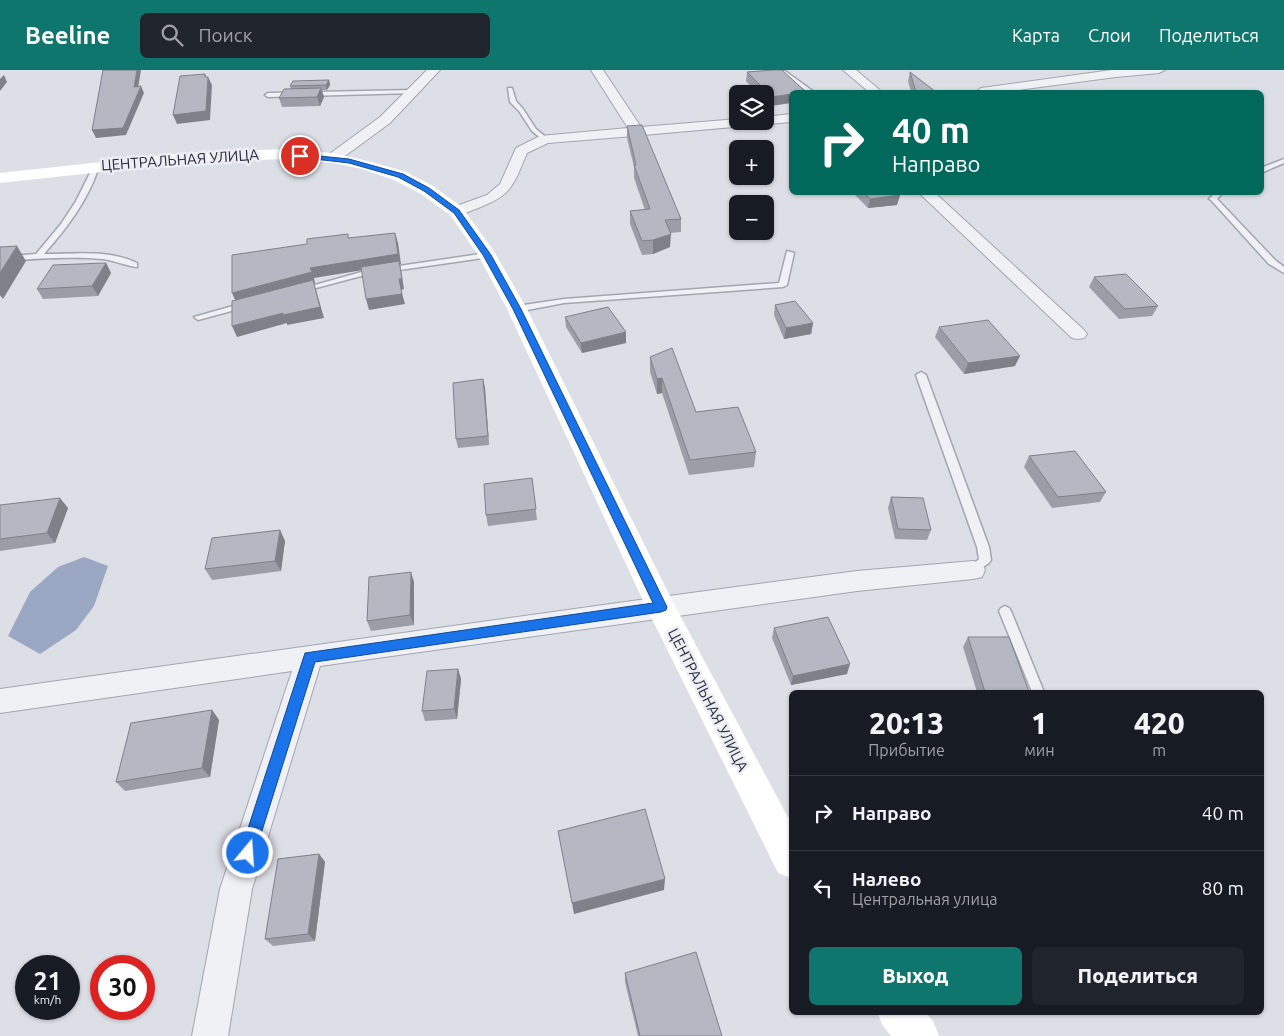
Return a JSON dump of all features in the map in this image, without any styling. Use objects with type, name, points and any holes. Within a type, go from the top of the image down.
[{"type":"street","points":[[332,158],[385,120],[434,70]]},
{"type":"street","points":[[597,70],[638,132]]},
{"type":"street","points":[[849,70],[874,90]]},
{"type":"street","points":[[995,90],[1119,72],[1158,70]]},
{"type":"street","points":[[774,120],[789,118]]},
{"type":"street","points":[[456,212],[492,198],[506,186],[521,151],[545,139],[729,124]]},
{"type":"street","name":"ЦЕНТРАЛЬНАЯ УЛИЦА","points":[[0,178],[96,166],[184,158],[243,154],[283,154],[332,158],[366,165],[400,176],[427,190],[456,212],[487,255],[517,309],[661,607],[789,852]]},
{"type":"street","points":[[927,195],[1078,334]]},
{"type":"street","points":[[0,701],[661,607],[857,581],[973,570]]},
{"type":"street","points":[[210,1036],[236,888],[310,657]]},
{"type":"street","points":[[900,1015],[918,1036]]},
{"type":"lane","points":[[1119,72],[1138,70]]},
{"type":"lane","points":[[784,72],[808,90]]},
{"type":"lane","points":[[510,89],[513,102],[521,110],[534,130],[545,139]]},
{"type":"lane","points":[[268,95],[412,92]]},
{"type":"lane","points":[[1264,171],[1284,161]]},
{"type":"lane","points":[[38,256],[62,228],[93,178],[96,166]]},
{"type":"lane","points":[[1217,195],[1213,199],[1272,262],[1284,271]]},
{"type":"lane","points":[[517,309],[564,301],[783,285],[790,253]]},
{"type":"lane","points":[[291,292],[365,273],[487,255]]},
{"type":"lane","points":[[0,259],[38,256],[111,257],[126,260],[134,265]]},
{"type":"lane","points":[[198,317],[254,302]]},
{"type":"lane","points":[[921,375],[983,547],[985,560],[973,570]]},
{"type":"lane","points":[[1005,611],[1037,690]]},
{"type":"water","points":[[84,557],[108,566],[94,606],[76,630],[40,654],[8,636],[30,592],[58,567]]},
{"type":"building","points":[[103,70],[137,70],[134,87],[141,86],[123,128],[92,130]]},
{"type":"building","points":[[782,70],[804,90],[789,90],[789,94],[774,97],[774,85],[760,85],[747,72]]},
{"type":"building","points":[[910,72],[933,90],[915,90]]},
{"type":"building","points":[[205,74],[205,77],[208,77],[206,111],[173,115],[180,76]]},
{"type":"building","points":[[329,80],[326,85],[290,86],[293,81]]},
{"type":"building","points":[[321,88],[317,97],[279,98],[284,89]]},
{"type":"building","points":[[642,125],[681,219],[665,220],[671,234],[653,240],[642,241],[630,211],[650,209],[634,165],[636,165],[627,126]]},
{"type":"building","points":[[867,195],[900,195],[870,199]]},
{"type":"building","points":[[395,233],[398,254],[310,268],[312,272],[232,293],[232,255],[307,244],[307,239],[348,234],[348,238]]},
{"type":"building","points":[[17,246],[0,273],[0,247]]},
{"type":"building","points":[[399,261],[402,279],[399,279],[402,294],[366,299],[361,267]]},
{"type":"building","points":[[106,263],[92,286],[37,289],[53,265]]},
{"type":"building","points":[[1126,274],[1158,306],[1125,309],[1094,277]]},
{"type":"building","points":[[313,280],[320,307],[283,315],[283,313],[232,326],[232,301]]},
{"type":"building","points":[[795,301],[813,323],[786,328],[775,305]]},
{"type":"building","points":[[608,307],[626,332],[581,343],[565,317]]},
{"type":"building","points":[[988,320],[1020,356],[968,363],[939,327]]},
{"type":"building","points":[[672,348],[696,412],[738,407],[756,452],[690,460],[662,378],[657,379],[650,357]]},
{"type":"building","points":[[483,379],[488,436],[456,439],[453,383]]},
{"type":"building","points":[[1075,451],[1106,492],[1058,497],[1029,456]]},
{"type":"building","points":[[532,478],[536,509],[486,515],[484,484]]},
{"type":"building","points":[[891,497],[923,498],[931,530],[898,529]]},
{"type":"building","points":[[60,498],[47,533],[0,539],[0,505]]},
{"type":"building","points":[[280,530],[275,561],[205,569],[212,538]]},
{"type":"building","points":[[411,572],[410,615],[367,621],[369,577]]},
{"type":"building","points":[[828,617],[850,664],[793,676],[774,628]]},
{"type":"building","points":[[968,637],[1009,637],[1028,690],[984,690]]},
{"type":"building","points":[[458,669],[454,709],[422,711],[427,671]]},
{"type":"building","points":[[212,710],[202,768],[116,782],[131,723]]},
{"type":"building","points":[[645,809],[665,879],[572,903],[558,831]]},
{"type":"building","points":[[319,854],[308,934],[265,939],[278,859]]},
{"type":"building","points":[[696,952],[722,1036],[640,1036],[625,973]]},
{"type":"route","points":[[248,853],[310,657],[661,607],[517,309],[471,230],[456,212],[427,190],[400,176],[349,161],[300,156]]}]
